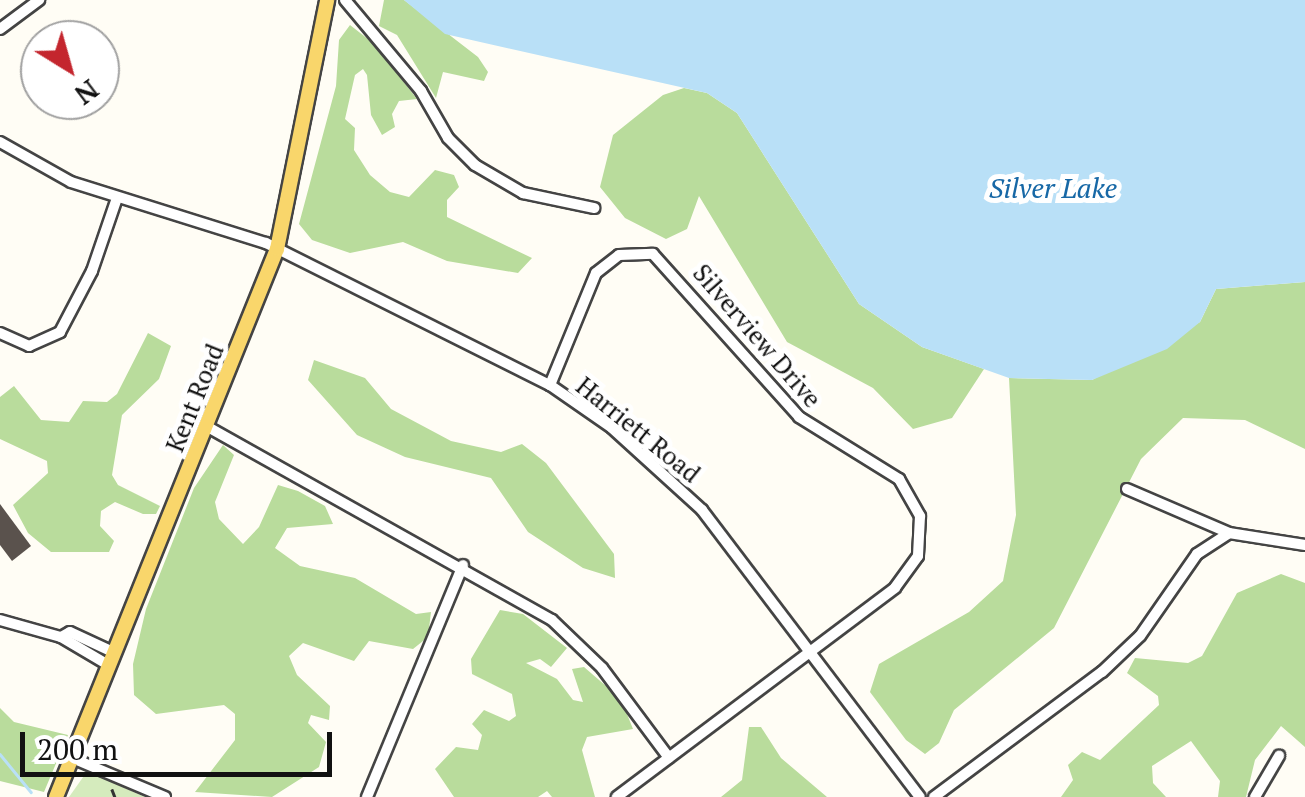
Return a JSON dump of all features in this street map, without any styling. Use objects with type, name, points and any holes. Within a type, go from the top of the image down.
[{"type":"main road","name":"Kent Road","points":[[56,797],[277,249],[327,0]]},
{"type":"street","points":[[345,0],[421,91],[448,138],[476,164],[524,193],[594,208]]},
{"type":"street","points":[[0,29],[33,2]]},
{"type":"street","name":"Harriett Road","points":[[0,142],[32,164],[117,198],[277,249],[550,385],[612,428],[702,510],[920,797]]},
{"type":"street","points":[[0,333],[29,346],[60,332],[92,271],[117,198]]},
{"type":"street","name":"Silverview Drive","points":[[550,385],[596,273],[619,255],[653,254],[798,417],[898,479],[920,516],[921,537],[909,573],[618,797]]},
{"type":"street","points":[[208,427],[463,565],[572,636],[670,758]]},
{"type":"street","points":[[1127,489],[1229,533],[1305,546]]},
{"type":"street","points":[[934,797],[1102,672],[1140,636],[1197,554],[1229,533]]},
{"type":"street","points":[[367,797],[463,565]]},
{"type":"street","points":[[0,620],[61,637],[70,632],[112,659]]},
{"type":"street","points":[[1255,797],[1279,756]]},
{"type":"street","points":[[72,758],[165,797]]},
{"type":"path","points":[[112,789],[115,797]]},
{"type":"green space","points":[[384,0],[404,0],[478,57],[488,72],[484,81],[443,72],[436,98],[397,35],[379,26]]},
{"type":"green space","points":[[350,25],[373,43],[417,99],[399,101],[392,114],[395,127],[382,135],[371,115],[367,75],[363,69],[355,75],[345,119],[355,128],[354,150],[370,175],[390,192],[409,197],[435,170],[454,175],[459,187],[447,200],[447,217],[532,258],[518,273],[447,261],[403,242],[350,253],[312,240],[299,224],[336,86],[339,40]]},
{"type":"green space","points":[[684,88],[707,93],[737,113],[859,304],[922,347],[984,369],[952,418],[913,429],[873,388],[787,342],[699,196],[687,229],[666,239],[625,218],[600,187],[613,135],[663,95]]},
{"type":"green space","points":[[1305,282],[1305,449],[1245,420],[1183,418],[1141,459],[1054,628],[954,710],[939,743],[925,754],[906,740],[870,692],[879,664],[969,612],[1003,581],[1016,515],[1009,378],[1092,380],[1200,322],[1216,289]]},
{"type":"green space","points":[[148,333],[171,346],[159,379],[122,415],[112,475],[118,485],[160,506],[156,514],[143,514],[115,502],[101,511],[100,526],[114,541],[109,552],[51,552],[28,533],[13,505],[48,473],[47,461],[0,439],[0,397],[14,386],[41,420],[69,422],[83,401],[107,402],[117,394]]},
{"type":"green space","points":[[314,360],[365,378],[391,409],[451,441],[501,452],[522,444],[546,463],[614,554],[615,578],[583,568],[528,532],[491,478],[405,457],[357,435],[308,380]]},
{"type":"green space","points":[[223,445],[234,455],[215,502],[219,519],[243,544],[259,527],[278,485],[298,491],[325,506],[333,524],[287,528],[275,548],[300,566],[355,578],[416,614],[431,612],[428,637],[413,649],[369,641],[354,661],[303,643],[289,656],[297,675],[330,706],[329,720],[311,715],[308,723],[326,742],[319,767],[272,797],[195,792],[235,740],[235,714],[224,705],[156,714],[134,695],[133,664],[146,609],[194,488]]},
{"type":"green space","points":[[1281,574],[1305,583],[1305,747],[1281,726],[1255,760],[1246,797],[1218,797],[1220,781],[1191,741],[1152,766],[1153,783],[1166,797],[1061,797],[1073,780],[1068,765],[1082,752],[1100,760],[1159,705],[1158,696],[1127,673],[1135,658],[1188,663],[1202,656],[1237,593]]},
{"type":"green space","points":[[500,610],[523,614],[567,648],[551,667],[540,659],[526,663],[557,679],[573,700],[583,702],[572,669],[584,667],[621,699],[633,729],[587,737],[582,750],[595,797],[552,797],[547,791],[538,797],[454,797],[435,769],[456,747],[478,750],[482,735],[472,724],[484,710],[509,721],[516,716],[512,694],[472,674],[471,659]]},
{"type":"green space","points":[[0,708],[14,722],[68,735],[44,792],[0,781]]},
{"type":"green space","points":[[749,727],[761,727],[781,758],[827,797],[721,797],[742,780]]},
{"type":"green space","points":[[86,773],[96,775],[145,797],[69,797]]},
{"type":"water","name":"Silver Lake","points":[[404,0],[1305,0],[1305,282],[1216,289],[1200,322],[1167,349],[1092,380],[1009,378],[922,347],[859,304],[737,113],[707,93],[445,34]]},
{"type":"building","points":[[0,504],[31,546],[12,561],[0,545]]},
{"type":"waterway","points":[[0,754],[31,792]]}]
